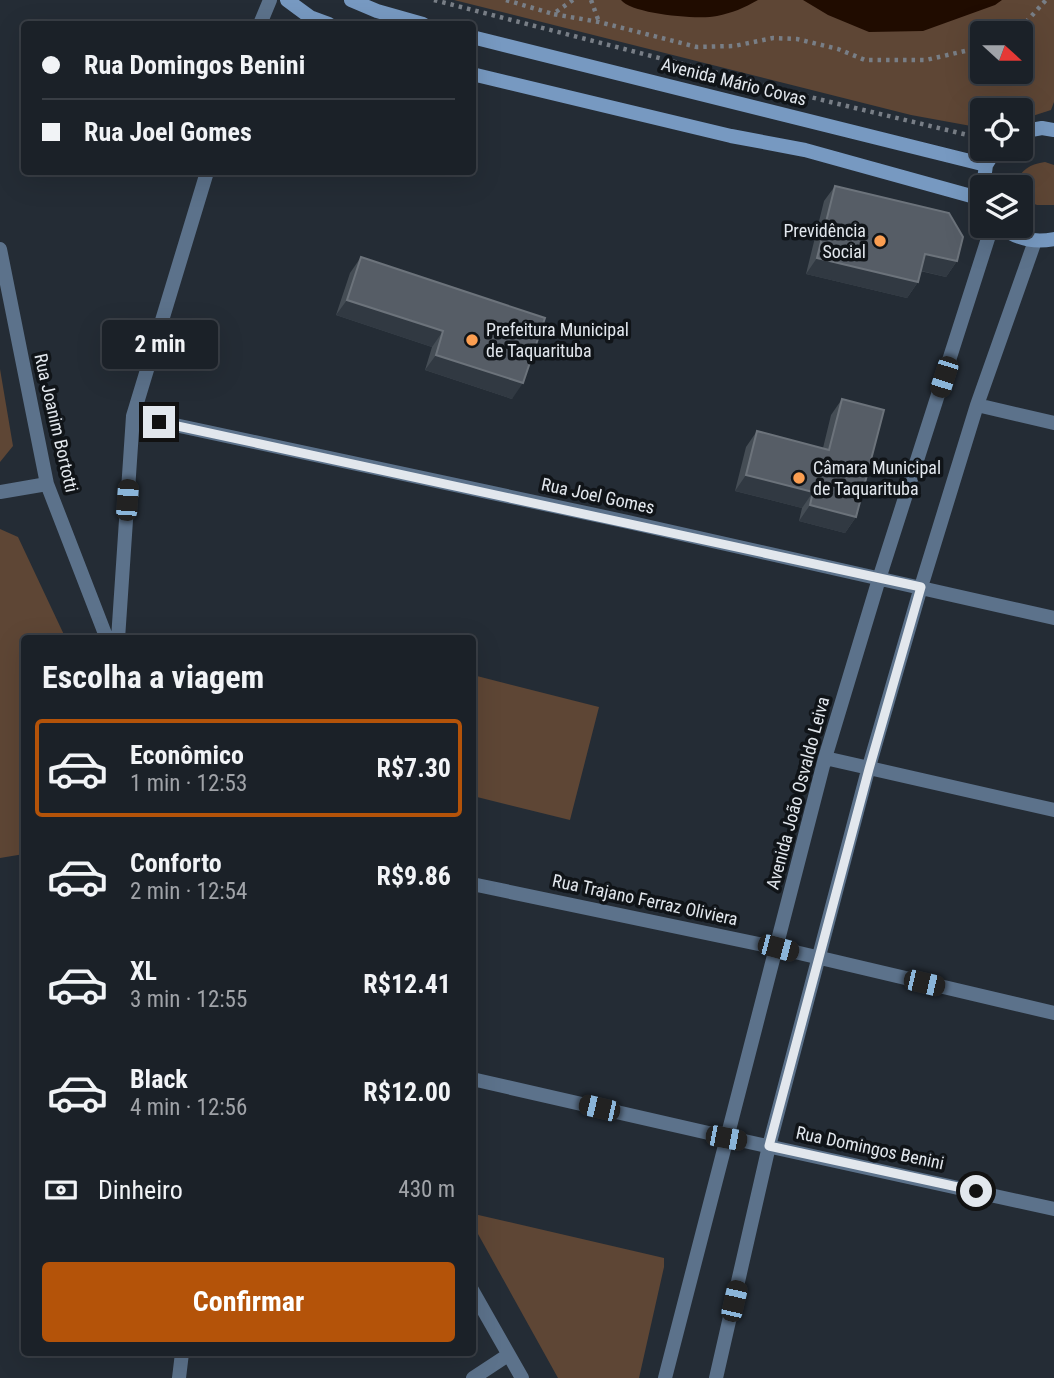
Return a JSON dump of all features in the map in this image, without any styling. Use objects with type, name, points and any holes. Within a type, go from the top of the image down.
[{"type":"street","points":[[261,21],[270,0]]},
{"type":"street","points":[[287,0],[310,17],[321,21]]},
{"type":"street","points":[[351,0],[412,21]]},
{"type":"street","name":"Avenida Mário Covas","points":[[476,38],[986,165]]},
{"type":"street","points":[[476,75],[731,136],[805,150],[970,195]]},
{"type":"street","points":[[1033,130],[1054,130]]},
{"type":"street","points":[[985,175],[988,161]]},
{"type":"street","points":[[118,635],[133,416],[206,175]]},
{"type":"street","name":"Avenida João Osvaldo Leiva","points":[[665,1378],[825,758],[988,238]]},
{"type":"street","points":[[1025,238],[1035,241],[1054,239]]},
{"type":"street","points":[[716,1378],[769,1146],[869,769],[977,405],[1035,241]]},
{"type":"street","name":"Rua Joanim Bortotti","points":[[0,252],[47,484],[105,635]]},
{"type":"street","points":[[977,405],[1054,423]]},
{"type":"street","name":"Rua Joel Gomes","points":[[133,416],[1054,618]]},
{"type":"street","points":[[0,492],[47,484]]},
{"type":"street","points":[[825,758],[1054,810]]},
{"type":"street","name":"Rua Trajano Ferraz Oliviera","points":[[476,885],[778,948],[1054,1013]]},
{"type":"street","name":"Rua Domingos Benini","points":[[476,1080],[726,1138],[1054,1209]]},
{"type":"street","points":[[476,1297],[522,1378]]},
{"type":"street","points":[[473,1378],[508,1355]]},
{"type":"street","points":[[179,1378],[181,1356]]},
{"type":"path","points":[[434,0],[970,136]]},
{"type":"path","points":[[506,0],[553,14],[599,22],[697,47],[734,46],[773,38],[797,39],[838,49],[864,60],[926,60],[970,50]]},
{"type":"path","points":[[553,14],[573,0]]},
{"type":"path","points":[[591,0],[599,22]]},
{"type":"path","points":[[1027,21],[1046,0]]},
{"type":"shaded area","points":[[454,0],[1054,0],[1054,102],[1051,110],[1033,116],[1033,98],[970,98],[970,126],[911,115]]},
{"type":"shaded area","points":[[621,0],[758,0],[728,13],[696,17],[651,12]]},
{"type":"shaded area","points":[[803,0],[1002,0],[923,31],[869,32],[828,15]]},
{"type":"shaded area","points":[[1045,162],[1054,165],[1054,205],[1033,204],[1033,175],[1020,175],[1034,164]]},
{"type":"shaded area","points":[[0,369],[13,446],[0,462]]},
{"type":"shaded area","points":[[0,529],[18,537],[64,635],[21,635],[21,854],[0,858]]},
{"type":"shaded area","points":[[476,676],[599,707],[570,820],[476,797]]},
{"type":"shaded area","points":[[476,1214],[664,1258],[639,1378],[558,1378],[476,1230]]},
{"type":"building","name":"Previdência Social","points":[[835,186],[949,213],[963,237],[957,261],[925,254],[918,282],[817,258]]},
{"type":"building","name":"Prefeitura Municipal de Taquarituba","points":[[361,257],[545,318],[523,383],[436,355],[443,331],[347,300]]},
{"type":"building","name":"Câmara Municipal de Taquarituba","points":[[842,399],[884,410],[856,517],[810,505],[813,492],[746,475],[757,431],[829,450]]},
{"type":"place","name":"Previdência Social","points":[[880,241]]},
{"type":"place","name":"Prefeitura Municipal de Taquarituba","points":[[472,340]]},
{"type":"place","name":"Câmara Municipal de Taquarituba","points":[[799,478]]},
{"type":"route","points":[[159,422],[921,587],[869,769],[769,1146],[976,1191]]}]
